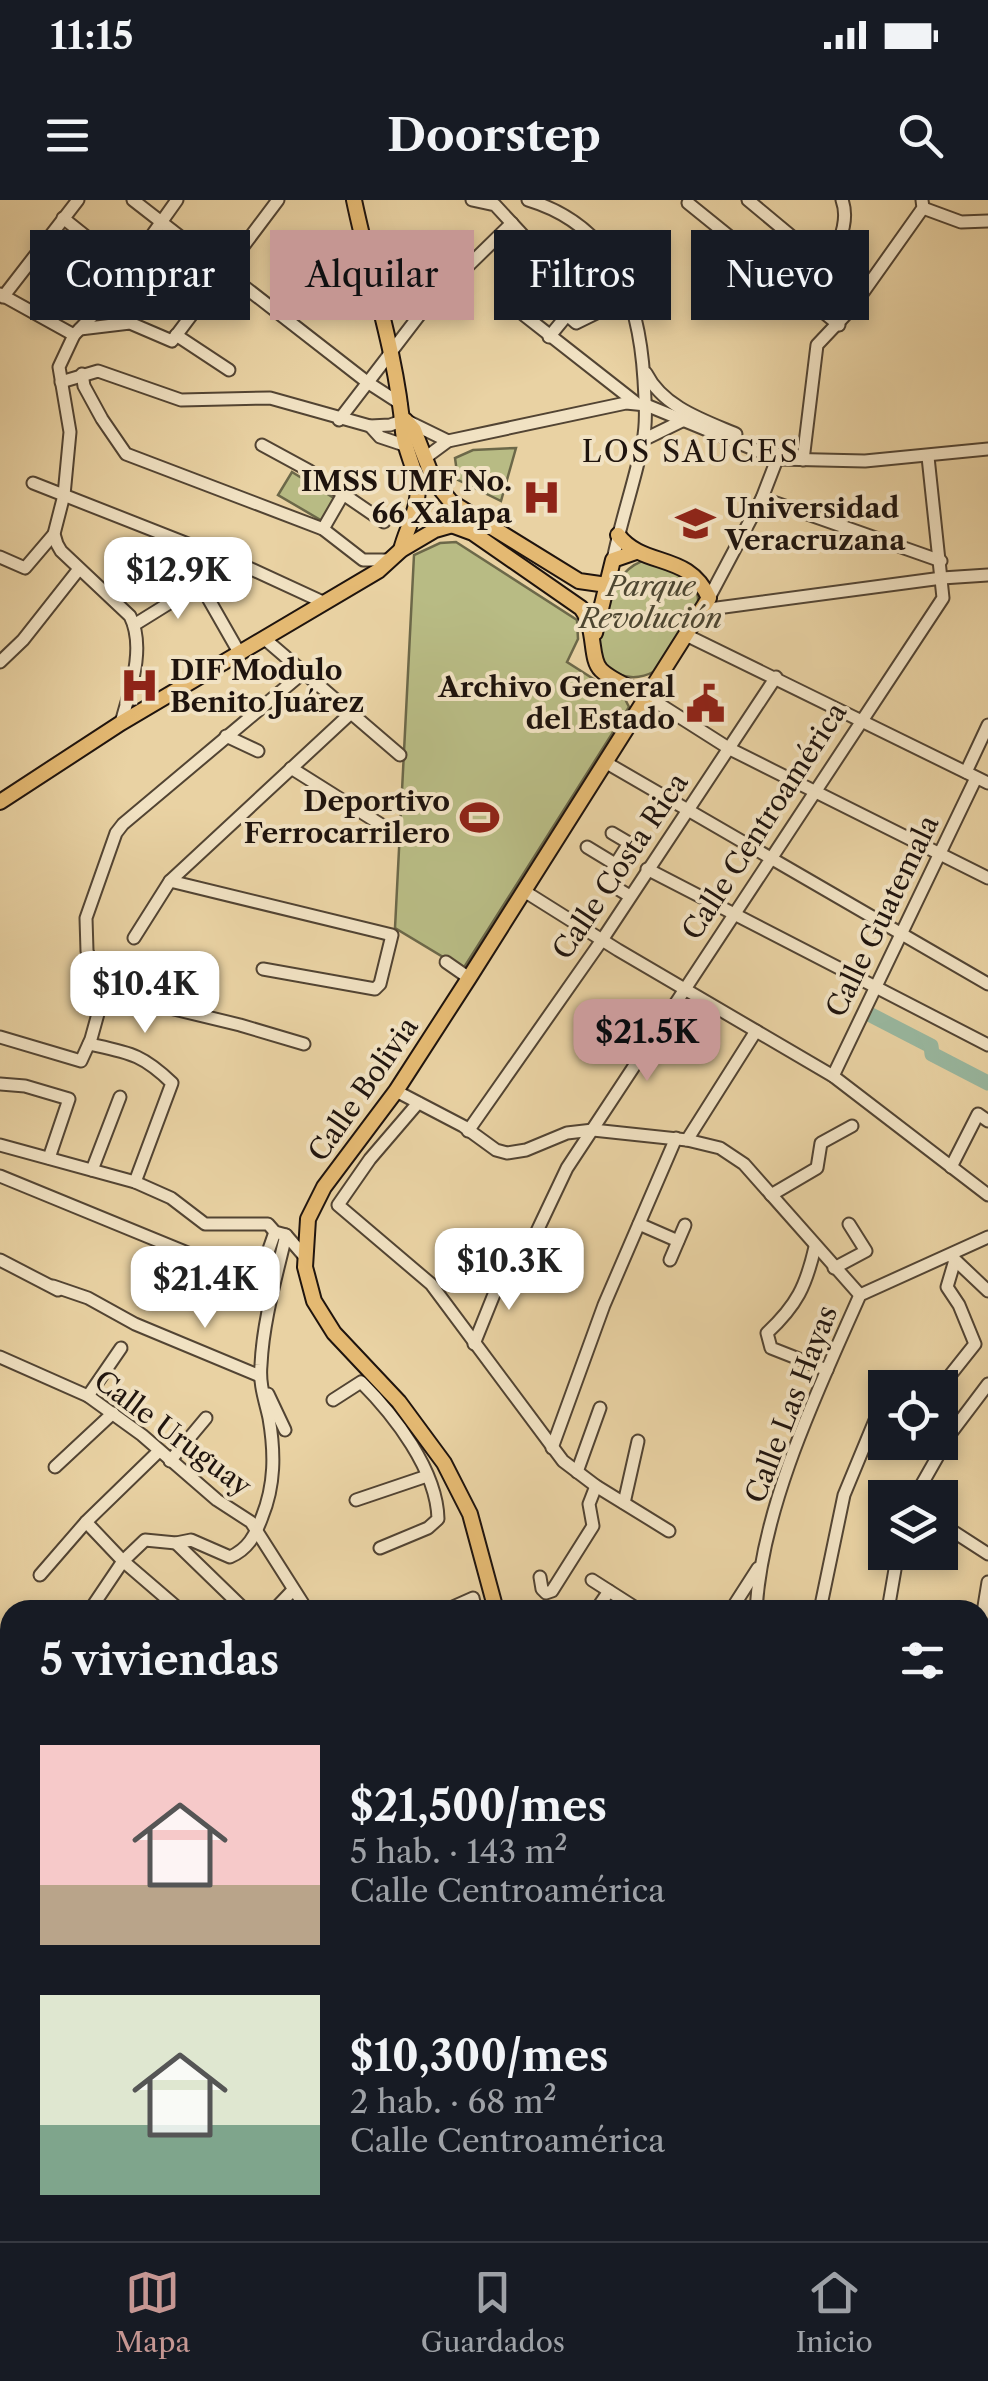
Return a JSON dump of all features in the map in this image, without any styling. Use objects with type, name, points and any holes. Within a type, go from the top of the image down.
[{"type":"main road","points":[[355,206],[400,404],[434,481],[443,494],[477,518],[579,581],[607,585]]},
{"type":"main road","points":[[405,420],[403,432],[413,468],[415,520],[422,528],[436,530]]},
{"type":"main road","points":[[413,468],[426,458]]},
{"type":"main road","points":[[396,555],[415,505]]},
{"type":"main road","points":[[0,802],[121,722],[266,640],[436,530],[477,518]]},
{"type":"main road","points":[[454,526],[473,533],[581,608],[589,618],[594,636]]},
{"type":"main road","points":[[618,536],[636,552],[694,574],[705,604]]},
{"type":"main road","points":[[636,552],[613,560],[594,636],[594,652],[601,670],[628,685],[650,688]]},
{"type":"main road","name":"Calle Bolivia","points":[[493,1600],[470,1514],[444,1462],[323,1317],[308,1283],[308,1219],[324,1187],[396,1090],[469,978],[705,604]]},
{"type":"main road","points":[[628,685],[636,711]]},
{"type":"street","points":[[78,200],[1,296],[78,332],[130,323],[174,338],[230,370]]},
{"type":"street","points":[[134,200],[171,230]]},
{"type":"street","points":[[0,557],[26,568],[54,534],[64,495],[70,432],[61,382],[62,356],[178,200]]},
{"type":"street","points":[[250,236],[278,200]]},
{"type":"street","points":[[344,200],[355,206]]},
{"type":"street","points":[[472,200],[495,205],[519,230]]},
{"type":"street","points":[[528,200],[562,213],[584,230]]},
{"type":"street","points":[[748,200],[784,230]]},
{"type":"street","points":[[842,200],[846,210],[843,230]]},
{"type":"street","points":[[695,204],[726,230]]},
{"type":"street","points":[[803,460],[817,345],[838,325],[922,204],[962,222],[988,221]]},
{"type":"street","points":[[64,218],[79,230]]},
{"type":"street","points":[[340,418],[444,283],[512,223]]},
{"type":"street","points":[[250,291],[400,404]]},
{"type":"street","points":[[174,338],[187,320]]},
{"type":"street","points":[[529,320],[624,396],[781,456],[865,462],[988,450]]},
{"type":"street","points":[[548,336],[562,320]]},
{"type":"street","points":[[613,560],[644,440],[643,365],[635,320]]},
{"type":"street","points":[[832,320],[838,325]]},
{"type":"street","points":[[643,365],[660,393],[688,418]]},
{"type":"street","points":[[61,382],[82,374],[106,372],[181,400],[270,398],[370,426],[405,420],[448,441]]},
{"type":"street","points":[[82,374],[84,386],[102,419],[126,454],[323,529],[363,560],[396,555]]},
{"type":"street","points":[[426,458],[448,441],[619,403],[642,404]]},
{"type":"street","points":[[644,440],[688,418]]},
{"type":"street","points":[[370,426],[380,436],[407,446]]},
{"type":"street","points":[[262,444],[384,522]]},
{"type":"street","points":[[705,604],[781,456]]},
{"type":"street","points":[[928,456],[942,578]]},
{"type":"street","points":[[33,483],[248,568],[325,603]]},
{"type":"street","points":[[415,505],[430,494],[443,494]]},
{"type":"street","points":[[323,529],[342,496]]},
{"type":"street","points":[[762,498],[941,562]]},
{"type":"street","points":[[54,534],[60,551],[130,616],[134,626],[138,646],[121,722]]},
{"type":"street","points":[[0,662],[79,570]]},
{"type":"street","points":[[705,604],[988,575]]},
{"type":"street","name":"Calle Centroamérica","points":[[474,1344],[504,1267],[521,1265],[550,1200],[593,1130],[942,598],[942,578]]},
{"type":"street","points":[[134,626],[200,584],[240,654]]},
{"type":"street","points":[[686,635],[977,778]]},
{"type":"street","points":[[266,640],[400,755]]},
{"type":"street","points":[[0,1037],[81,1061],[104,992],[87,951],[85,935],[91,900],[116,833],[304,672]]},
{"type":"street","name":"Calle Costa Rica","points":[[468,1130],[602,940],[628,895],[776,678]]},
{"type":"street","points":[[650,688],[730,749],[988,878]]},
{"type":"street","points":[[134,938],[170,881],[351,713]]},
{"type":"street","name":"Calle Guatemala","points":[[833,1076],[977,778],[988,725]]},
{"type":"street","points":[[226,736],[258,751]]},
{"type":"street","points":[[605,762],[988,984]]},
{"type":"street","points":[[291,768],[396,834]]},
{"type":"street","points":[[612,834],[628,843],[605,881],[628,895]]},
{"type":"street","points":[[587,847],[615,864]]},
{"type":"street","points":[[648,869],[988,1044]]},
{"type":"street","points":[[170,881],[392,935],[380,984],[375,988],[263,969]]},
{"type":"street","points":[[524,891],[833,1076],[988,1196]]},
{"type":"street","points":[[446,962],[469,978]]},
{"type":"street","points":[[104,992],[304,1044]]},
{"type":"street","points":[[552,1448],[604,1305],[639,1224],[682,1139],[756,1031]]},
{"type":"street","points":[[89,1044],[150,1061],[172,1084],[135,1182]]},
{"type":"street","points":[[0,1084],[24,1086],[69,1099],[49,1158]]},
{"type":"street","points":[[396,1090],[507,1153],[526,1150],[567,1133],[593,1130],[682,1139],[720,1148],[733,1155],[860,1295]]},
{"type":"street","points":[[92,1170],[120,1096]]},
{"type":"street","points":[[418,1103],[370,1159],[338,1205],[419,1272],[552,1448],[596,1486],[670,1531]]},
{"type":"street","points":[[951,1167],[983,1117]]},
{"type":"street","points":[[771,1195],[817,1168],[821,1143],[852,1126]]},
{"type":"street","points":[[0,1144],[161,1192],[206,1224],[268,1224],[305,1256]]},
{"type":"street","points":[[0,1176],[251,1279],[260,1272],[280,1233],[308,1219]]},
{"type":"street","points":[[639,1224],[678,1241]]},
{"type":"street","points":[[834,1268],[866,1252],[849,1224]]},
{"type":"street","points":[[670,1260],[686,1225]]},
{"type":"street","points":[[101,1600],[124,1560],[145,1540],[190,1540],[230,1558],[244,1550],[257,1532],[272,1492],[274,1466],[260,1382],[264,1325],[280,1233]]},
{"type":"street","name":"Calle Las Hayas","points":[[756,1600],[758,1568],[790,1461],[860,1295],[988,1237]]},
{"type":"street","points":[[815,1246],[808,1279],[790,1308],[767,1333],[767,1342],[771,1348],[827,1370]]},
{"type":"street","points":[[952,1256],[988,1292]]},
{"type":"street","points":[[952,1256],[947,1287],[975,1344],[954,1370]]},
{"type":"street","points":[[0,1260],[260,1382],[285,1430]]},
{"type":"street","points":[[88,1396],[121,1348]]},
{"type":"street","name":"Calle Uruguay","points":[[0,1357],[88,1396],[217,1500],[251,1522],[300,1600]]},
{"type":"street","points":[[334,1400],[361,1382],[394,1406],[438,1505],[438,1519],[428,1528],[380,1548]]},
{"type":"street","points":[[958,1417],[988,1384]]},
{"type":"street","points":[[170,1462],[209,1420],[192,1408]]},
{"type":"street","points":[[577,1472],[600,1408]]},
{"type":"street","points":[[55,1467],[113,1413]]},
{"type":"street","points":[[822,1600],[844,1495],[868,1437]]},
{"type":"street","points":[[624,1503],[638,1441]]},
{"type":"street","points":[[40,1575],[86,1522],[159,1451]]},
{"type":"street","points":[[356,1500],[427,1476]]},
{"type":"street","points":[[540,1578],[542,1589],[546,1593],[552,1591],[593,1526],[589,1504],[596,1486]]},
{"type":"street","points":[[86,1522],[169,1600]]},
{"type":"street","points":[[958,1534],[988,1554]]},
{"type":"street","points":[[176,1543],[235,1600]]},
{"type":"street","points":[[737,1600],[758,1568]]},
{"type":"street","points":[[890,1600],[895,1570]]},
{"type":"street","points":[[592,1580],[624,1600]]},
{"type":"street","points":[[284,1600],[293,1590]]},
{"type":"street","points":[[602,1600],[608,1590]]},
{"type":"green space","points":[[516,448],[501,501],[458,480],[455,458],[473,450]]},
{"type":"green space","points":[[292,472],[337,500],[324,522],[278,495]]},
{"type":"green space","name":"Deportivo Ferrocarrilero","points":[[456,542],[577,620],[578,639],[567,662],[625,699],[629,707],[463,969],[395,928],[414,555],[440,543]]},
{"type":"green space","name":"Parque Revolución","points":[[647,560],[690,580],[698,606],[655,671],[629,677],[605,666],[601,653],[602,620],[613,588],[634,565]]},
{"type":"waterway","points":[[871,1015],[931,1046],[932,1054],[988,1083]]},
{"type":"place","name":"IMSS UMF No. 66 Xalapa","points":[[542,497]]},
{"type":"place","name":"Universidad Veracruzana","points":[[695,524]]},
{"type":"place","name":"DIF Modulo Benito Juárez","points":[[140,686]]},
{"type":"place","name":"Archivo General del Estado","points":[[705,703]]},
{"type":"place","name":"Deportivo Ferrocarrilero","points":[[480,817]]},
{"type":"district","name":"LOS SAUCES","points":[[691,451]]}]
